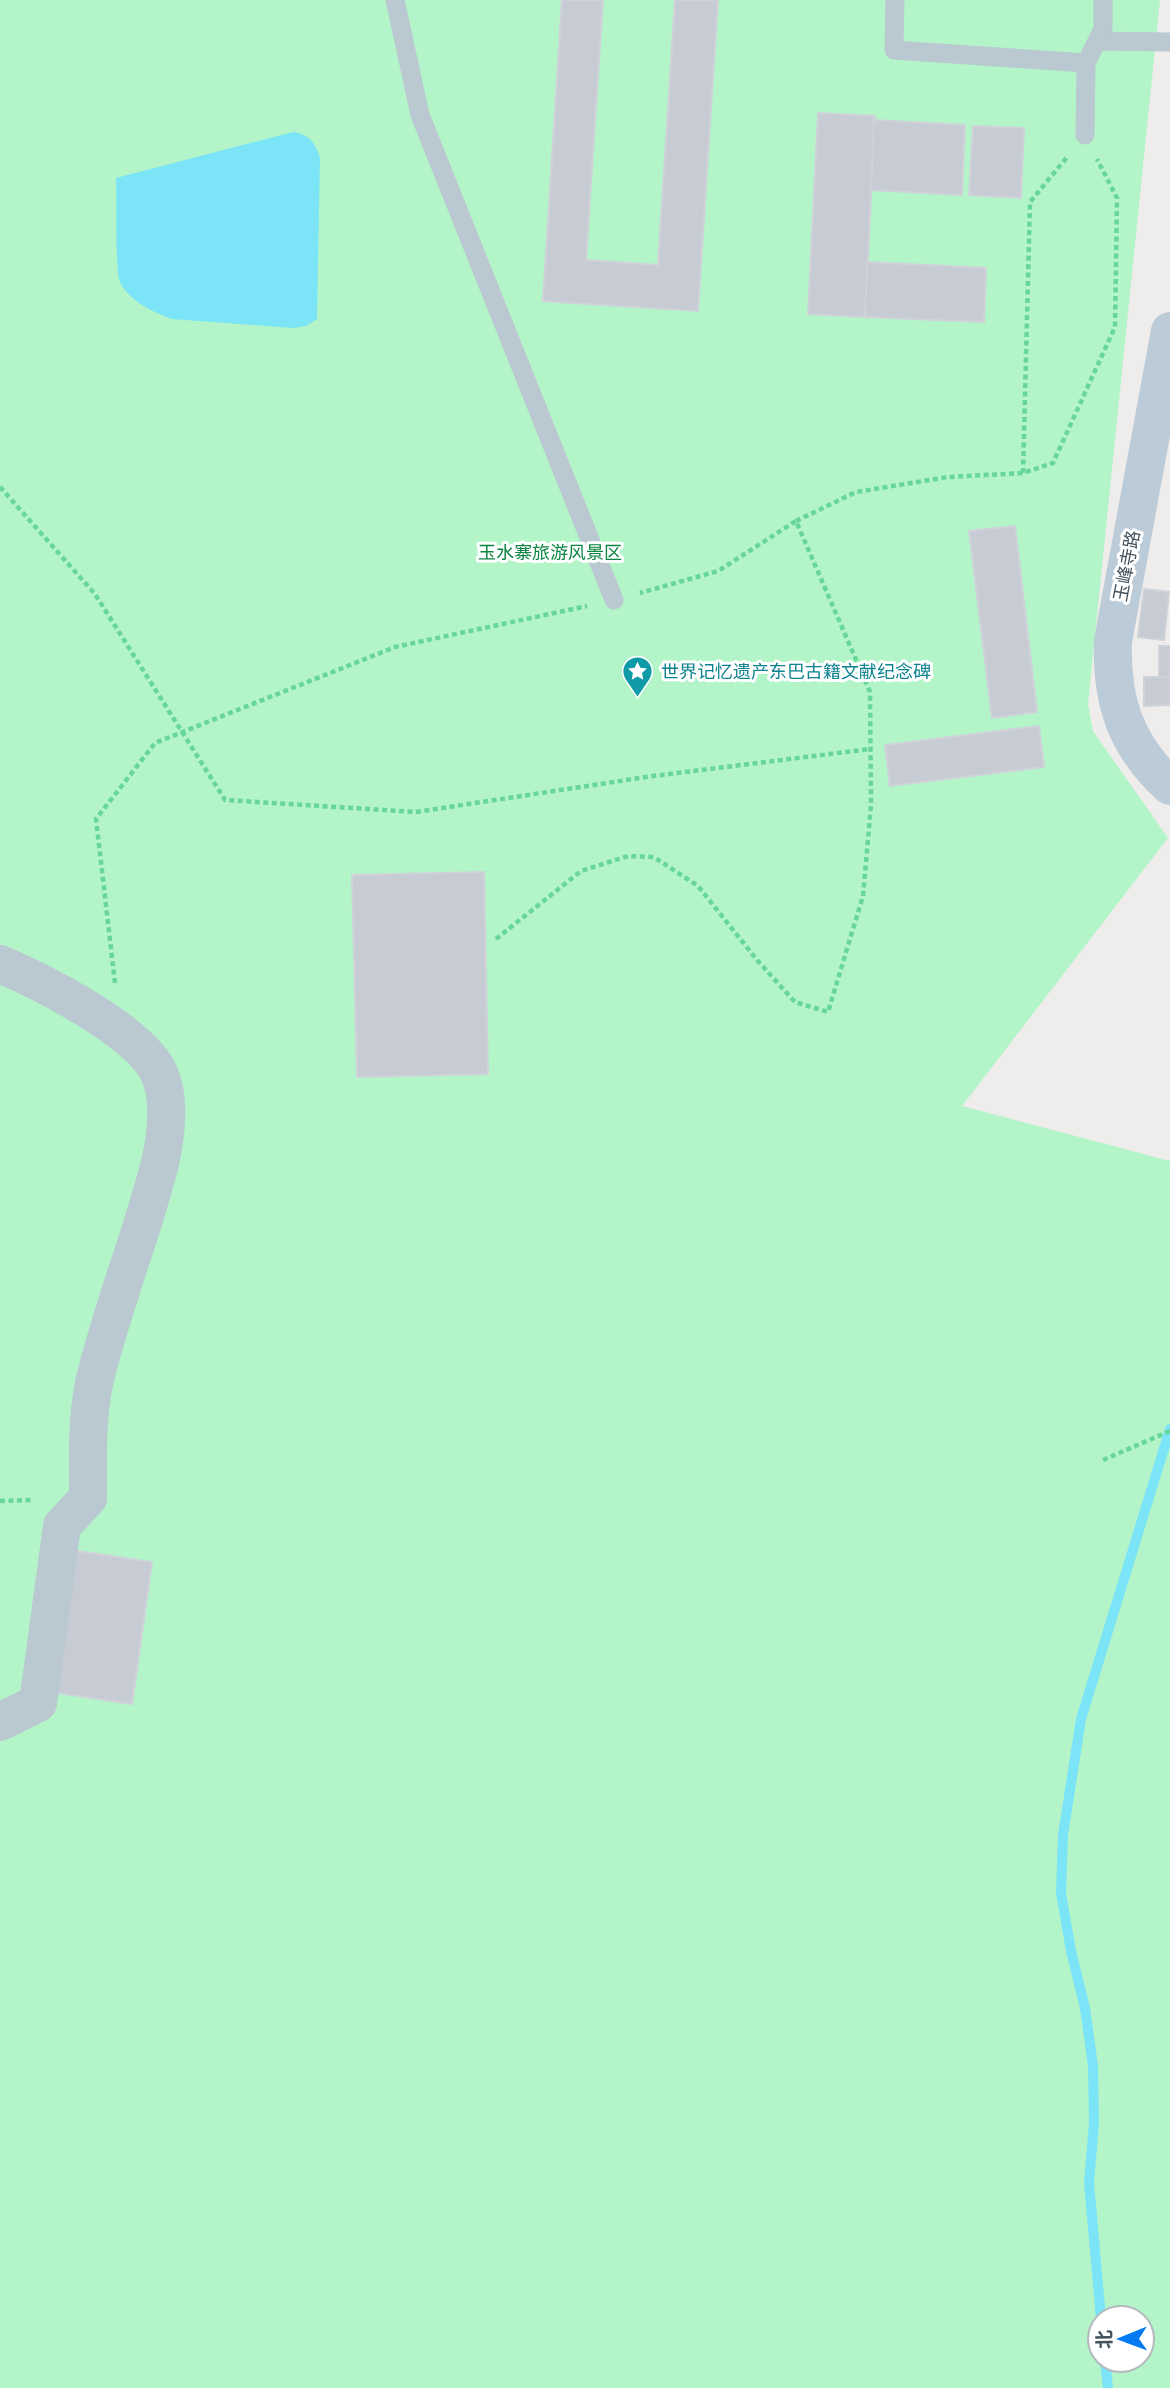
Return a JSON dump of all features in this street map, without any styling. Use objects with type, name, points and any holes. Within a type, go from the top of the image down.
[{"type":"main road","name":"玉峰寺路","points":[[1170,331],[1112,641],[1112,666],[1115,692],[1130,737],[1156,773],[1170,786]]},
{"type":"street","points":[[0,964],[27,976],[120,1031],[141,1048],[157,1070],[165,1096],[166,1122],[156,1179],[96,1374],[88,1443],[88,1498],[62,1526],[38,1703],[0,1722]]},
{"type":"lane","points":[[395,0],[420,116],[614,600]]},
{"type":"lane","points":[[895,0],[894,50],[1086,63]]},
{"type":"lane","points":[[1085,135],[1086,63],[1103,29],[1103,0]]},
{"type":"lane","points":[[1097,41],[1170,43]]},
{"type":"path","points":[[120,1031],[96,819],[155,743],[394,647],[614,600],[718,571],[796,521],[856,492],[948,477],[1023,473],[1053,463],[1115,327],[1117,198],[1085,135],[1030,202],[1023,473]]},
{"type":"path","points":[[0,487],[95,594],[225,800],[416,811],[653,776],[870,749]]},
{"type":"path","points":[[496,939],[581,871],[628,856],[654,858],[698,886],[757,960],[795,1002],[828,1012],[863,896],[871,805],[870,692],[796,521]]},
{"type":"path","points":[[1103,1460],[1170,1431]]},
{"type":"green space","name":"玉水寨旅游风景区","points":[[0,0],[1160,0],[1088,704],[1093,731],[1168,838],[962,1106],[1170,1161],[1170,2388],[0,2388]]},
{"type":"water","points":[[293,132],[310,140],[320,157],[317,319],[306,326],[293,328],[172,319],[129,295],[118,275],[116,178]]},
{"type":"building","points":[[562,0],[603,0],[586,260],[658,265],[675,0],[718,0],[698,311],[543,301]]},
{"type":"building","points":[[818,113],[875,116],[865,317],[808,314]]},
{"type":"building","points":[[874,120],[965,125],[962,195],[871,190]]},
{"type":"building","points":[[973,126],[1024,128],[1021,198],[969,195]]},
{"type":"building","points":[[867,262],[986,268],[984,322],[865,317]]},
{"type":"building","points":[[1015,526],[1037,712],[992,718],[969,531]]},
{"type":"building","points":[[1144,589],[1169,592],[1164,640],[1138,637]]},
{"type":"building","points":[[1159,646],[1170,646],[1170,677],[1159,677]]},
{"type":"building","points":[[1144,677],[1170,677],[1170,705],[1144,706]]},
{"type":"building","points":[[1039,726],[1044,767],[890,786],[885,745]]},
{"type":"building","points":[[484,872],[488,1074],[357,1077],[352,875]]},
{"type":"building","points":[[71,1550],[152,1562],[132,1704],[51,1692]]},
{"type":"waterway","points":[[1100,2304],[1089,2183],[1094,2123],[1093,2066],[1085,2008],[1061,1893],[1063,1835],[1081,1719],[1170,1429]]},
{"type":"waterway","points":[[1106,2374],[1108,2388]]},
{"type":"place","name":"世界记忆遗产东巴古籍文献纪念碑","points":[[638,699]]}]
